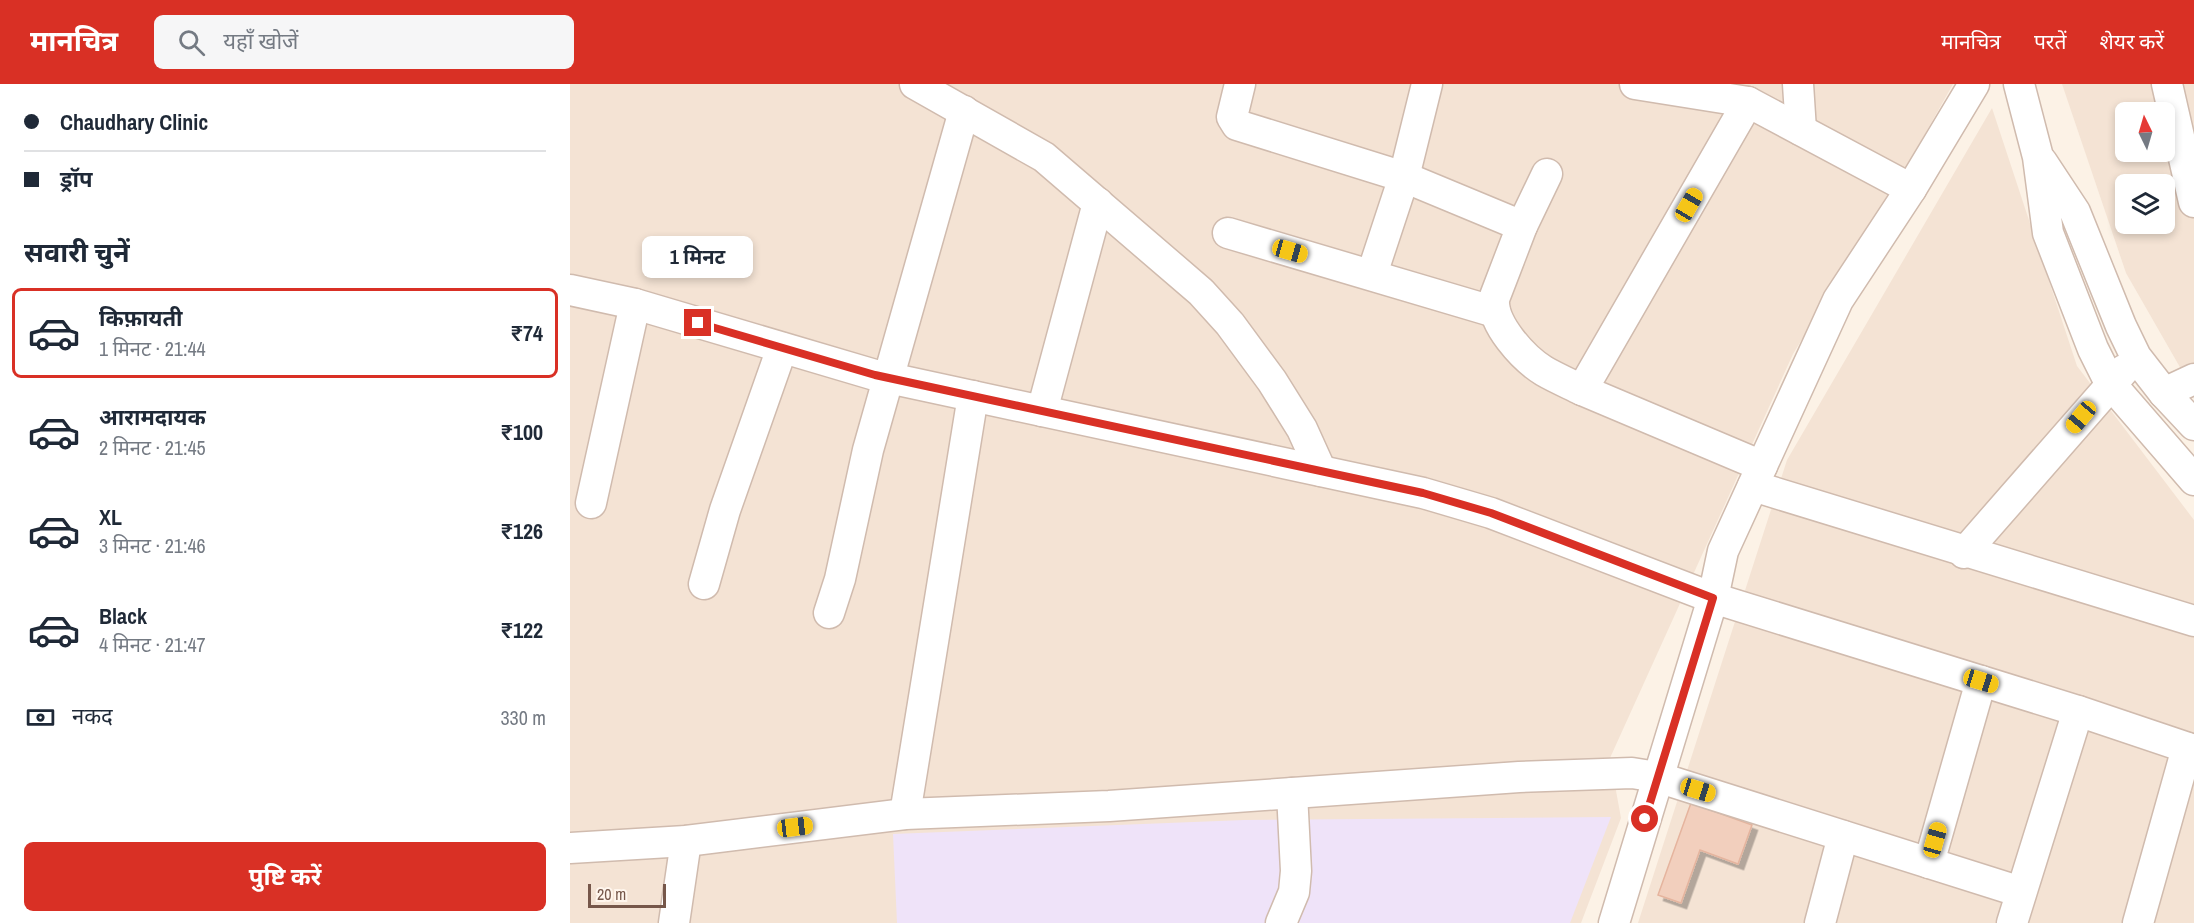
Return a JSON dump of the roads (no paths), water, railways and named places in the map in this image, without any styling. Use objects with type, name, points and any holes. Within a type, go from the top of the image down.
[{"type":"street","points":[[915,84],[1044,157],[1167,260],[1230,324],[1302,429],[1321,471]]},
{"type":"street","points":[[1240,84],[1233,117],[1237,125],[1404,177],[1522,226]]},
{"type":"street","points":[[1372,274],[1404,177],[1427,84]]},
{"type":"street","points":[[1635,84],[1748,102],[1911,189]]},
{"type":"street","points":[[1798,84],[1801,130]]},
{"type":"street","points":[[1614,923],[1713,598],[1723,551],[1838,300],[1911,189],[1974,84]]},
{"type":"street","points":[[2019,84],[2038,157],[2048,233],[2093,349],[2110,383],[2194,480]]},
{"type":"street","points":[[2167,84],[2194,202]]},
{"type":"street","points":[[1582,390],[1748,102]]},
{"type":"street","points":[[829,613],[840,579],[868,450],[964,111]]},
{"type":"street","points":[[2038,157],[2075,212],[2121,326],[2136,357],[2164,393],[2194,425]]},
{"type":"street","points":[[1546,174],[1522,226],[1494,299],[1495,312],[1507,333],[1534,364],[1758,476],[1964,553],[2194,621]]},
{"type":"street","points":[[1042,411],[1098,203]]},
{"type":"street","points":[[1228,233],[1495,312]]},
{"type":"street","points":[[570,290],[635,304],[888,378],[1423,493],[1491,513],[1713,598],[2078,711],[2191,749],[2138,923]]},
{"type":"street","points":[[591,503],[635,304]]},
{"type":"street","points":[[704,584],[725,510],[782,348]]},
{"type":"street","points":[[1964,553],[2110,383],[2136,357]]},
{"type":"street","points":[[2164,393],[2194,379]]},
{"type":"street","points":[[905,814],[973,396]]},
{"type":"street","points":[[1929,863],[1981,681]]},
{"type":"street","points":[[2012,923],[2078,711]]},
{"type":"street","points":[[570,848],[686,841],[905,814],[1109,806],[1590,774],[1632,774],[1657,777],[2021,892]]},
{"type":"street","points":[[1281,923],[1294,892],[1296,872],[1292,793]]},
{"type":"street","points":[[1820,923],[1843,836]]},
{"type":"street","points":[[674,923],[686,841]]}]
